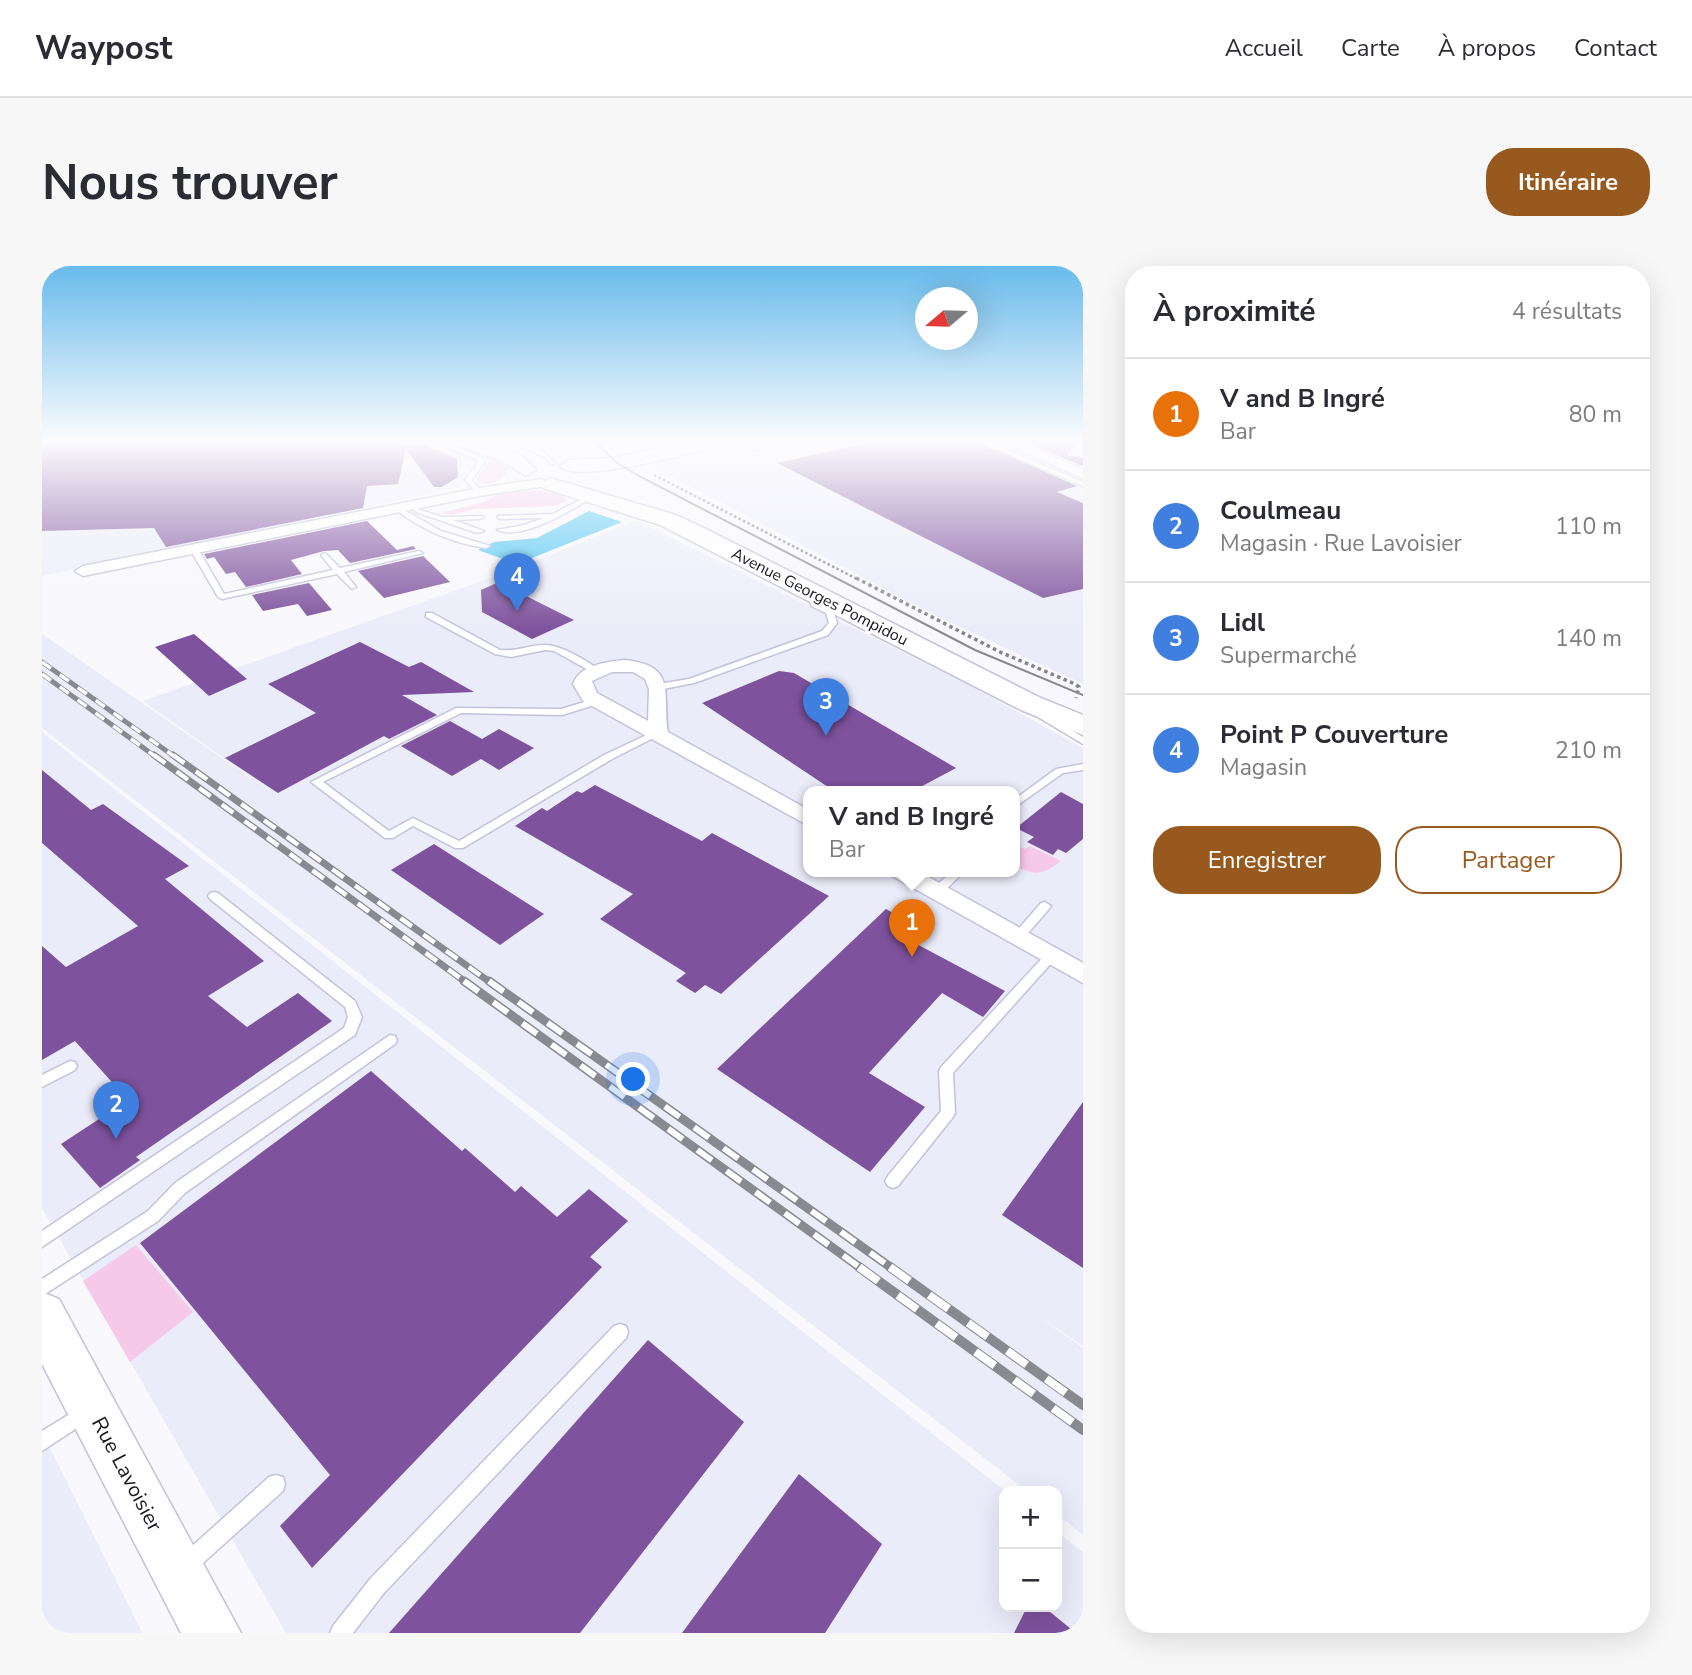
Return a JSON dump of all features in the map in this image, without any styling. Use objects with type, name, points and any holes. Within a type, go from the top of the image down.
[{"type":"main road","name":"Avenue Georges Pompidou","points":[[627,504],[668,520],[978,677],[1083,726]]},
{"type":"main road","name":"Avenue Georges Pompidou","points":[[642,504],[710,526],[993,671],[1083,710]]},
{"type":"street","points":[[83,571],[420,504]]},
{"type":"street","points":[[658,733],[655,716],[658,687],[650,674],[632,667],[610,666],[595,670],[584,678],[584,691],[598,701],[803,816]]},
{"type":"street","points":[[910,877],[1083,974]]},
{"type":"street","name":"Rue Lavoisier","points":[[42,1315],[212,1633]]},
{"type":"lane","points":[[556,504],[556,516]]},
{"type":"lane","points":[[404,507],[480,531]]},
{"type":"lane","points":[[404,507],[416,522],[469,544],[486,546]]},
{"type":"lane","points":[[499,516],[556,516]]},
{"type":"lane","points":[[501,530],[523,530],[556,516]]},
{"type":"lane","points":[[436,518],[480,517]]},
{"type":"lane","points":[[658,687],[691,681],[825,632],[833,623],[830,612],[713,550],[668,520]]},
{"type":"lane","points":[[194,549],[222,597],[419,554]]},
{"type":"lane","points":[[325,555],[352,587]]},
{"type":"lane","points":[[429,615],[498,652],[511,654],[545,646],[595,670]]},
{"type":"lane","points":[[978,677],[1083,741]]},
{"type":"lane","points":[[598,701],[562,712],[459,710],[316,782],[389,836],[412,821],[459,846],[608,757],[658,733]]},
{"type":"lane","points":[[1020,800],[1060,771],[1083,767]]},
{"type":"lane","points":[[936,892],[953,877]]},
{"type":"lane","points":[[42,1240],[350,1031],[355,1017],[350,1004],[214,896]]},
{"type":"lane","points":[[1018,937],[1045,906]]},
{"type":"lane","points":[[892,1181],[948,1112],[946,1071],[1051,956]]},
{"type":"lane","points":[[42,1288],[153,1216],[180,1188],[390,1040]]},
{"type":"lane","points":[[42,1081],[71,1066]]},
{"type":"lane","points":[[340,1633],[377,1586],[620,1332]]},
{"type":"lane","points":[[42,1442],[68,1424]]},
{"type":"lane","points":[[179,1571],[276,1484]]},
{"type":"path","name":"Avenue Georges Pompidou","points":[[710,504],[1000,652],[1075,684],[1079,687],[1074,697],[1083,701]]},
{"type":"shaded area","points":[[42,504],[381,504],[42,576]]},
{"type":"shaded area","points":[[477,504],[561,504],[474,509],[452,515],[441,513]]},
{"type":"shaded area","points":[[724,504],[1083,504],[1083,684],[932,614]]},
{"type":"shaded area","points":[[636,520],[969,685],[1083,748],[1083,1346],[1033,1313],[1083,1348],[1083,1535],[1062,1518],[1062,1486],[1021,1486],[42,728],[42,634],[290,805],[143,701],[510,571]]},
{"type":"shaded area","points":[[42,732],[999,1486],[999,1612],[1062,1612],[1062,1536],[1083,1552],[1083,1633],[286,1633],[42,1208]]},
{"type":"shaded area","points":[[1020,846],[1025,849],[1030,846],[1061,861],[1039,872],[1022,869]]},
{"type":"shaded area","points":[[136,1245],[193,1312],[130,1362],[83,1281]]},
{"type":"shaded area","points":[[42,1433],[142,1633],[42,1633]]},
{"type":"water","points":[[589,511],[622,522],[517,564],[478,550],[494,542],[537,538]]},
{"type":"building","points":[[42,504],[364,504],[363,508],[166,547],[154,528],[42,531]]},
{"type":"building","points":[[857,504],[1083,504],[1083,589],[1043,598]]},
{"type":"building","points":[[367,521],[397,550],[413,546],[416,549],[350,563],[338,550],[324,551],[291,560],[302,574],[246,587],[235,572],[226,574],[214,557],[207,559],[204,554]]},
{"type":"building","points":[[423,556],[450,582],[384,598],[358,571]]},
{"type":"building","points":[[499,582],[574,620],[532,639],[482,612],[481,590]]},
{"type":"building","points":[[309,583],[332,610],[307,616],[298,604],[263,611],[252,595]]},
{"type":"building","points":[[194,634],[247,679],[209,696],[155,647]]},
{"type":"building","points":[[360,642],[409,667],[421,662],[474,692],[402,695],[437,715],[389,739],[384,736],[278,793],[225,758],[316,713],[268,684]]},
{"type":"building","points":[[779,671],[794,673],[956,768],[922,786],[826,786],[702,703]]},
{"type":"building","points":[[450,721],[482,739],[499,729],[534,748],[499,770],[481,759],[452,776],[401,746]]},
{"type":"building","points":[[42,770],[91,810],[103,804],[189,866],[165,879],[264,961],[208,996],[247,1027],[298,993],[332,1021],[136,1157],[140,1160],[100,1188],[61,1144],[128,1100],[75,1041],[42,1060],[42,946],[66,967],[138,926],[42,843]]},
{"type":"building","points":[[595,785],[702,841],[712,833],[829,896],[721,994],[705,985],[695,993],[676,981],[686,973],[600,919],[633,894],[515,826],[542,808],[547,811],[577,791],[582,793]]},
{"type":"building","points":[[1061,792],[1083,804],[1083,839],[1066,853],[1058,849],[1053,855],[1027,842],[1034,837],[1020,830],[1020,825]]},
{"type":"building","points":[[434,844],[544,914],[500,945],[391,870]]},
{"type":"building","points":[[886,909],[906,920],[894,932],[1005,991],[983,1017],[942,993],[869,1073],[925,1107],[870,1172],[717,1069]]},
{"type":"building","points":[[371,1071],[462,1151],[465,1148],[515,1192],[521,1186],[557,1217],[589,1189],[628,1221],[590,1257],[602,1267],[312,1568],[280,1526],[330,1475],[140,1243]]},
{"type":"building","points":[[1083,1102],[1083,1268],[1002,1215]]},
{"type":"building","points":[[648,1340],[744,1422],[580,1633],[389,1633]]},
{"type":"building","points":[[799,1474],[882,1544],[825,1633],[682,1633]]},
{"type":"building","points":[[1024,1612],[1050,1612],[1076,1633],[1014,1633]]},
{"type":"tram line","points":[[693,504],[975,650],[1083,695]]},
{"type":"railway","points":[[42,662],[175,757]]},
{"type":"railway","points":[[42,674],[156,757]]},
{"type":"railway","points":[[154,755],[467,983]]},
{"type":"railway","points":[[173,755],[491,983]]},
{"type":"railway","points":[[464,981],[862,1269]]},
{"type":"railway","points":[[489,981],[893,1269]]},
{"type":"railway","points":[[859,1267],[1083,1430]]},
{"type":"railway","points":[[890,1267],[1083,1405]]},
{"type":"place","name":"Point P Couverture","points":[[517,611]]},
{"type":"place","name":"Lidl","points":[[826,736]]},
{"type":"place","name":"V and B Ingré","points":[[912,957]]},
{"type":"place","name":"Coulmeau","points":[[116,1139]]}]
